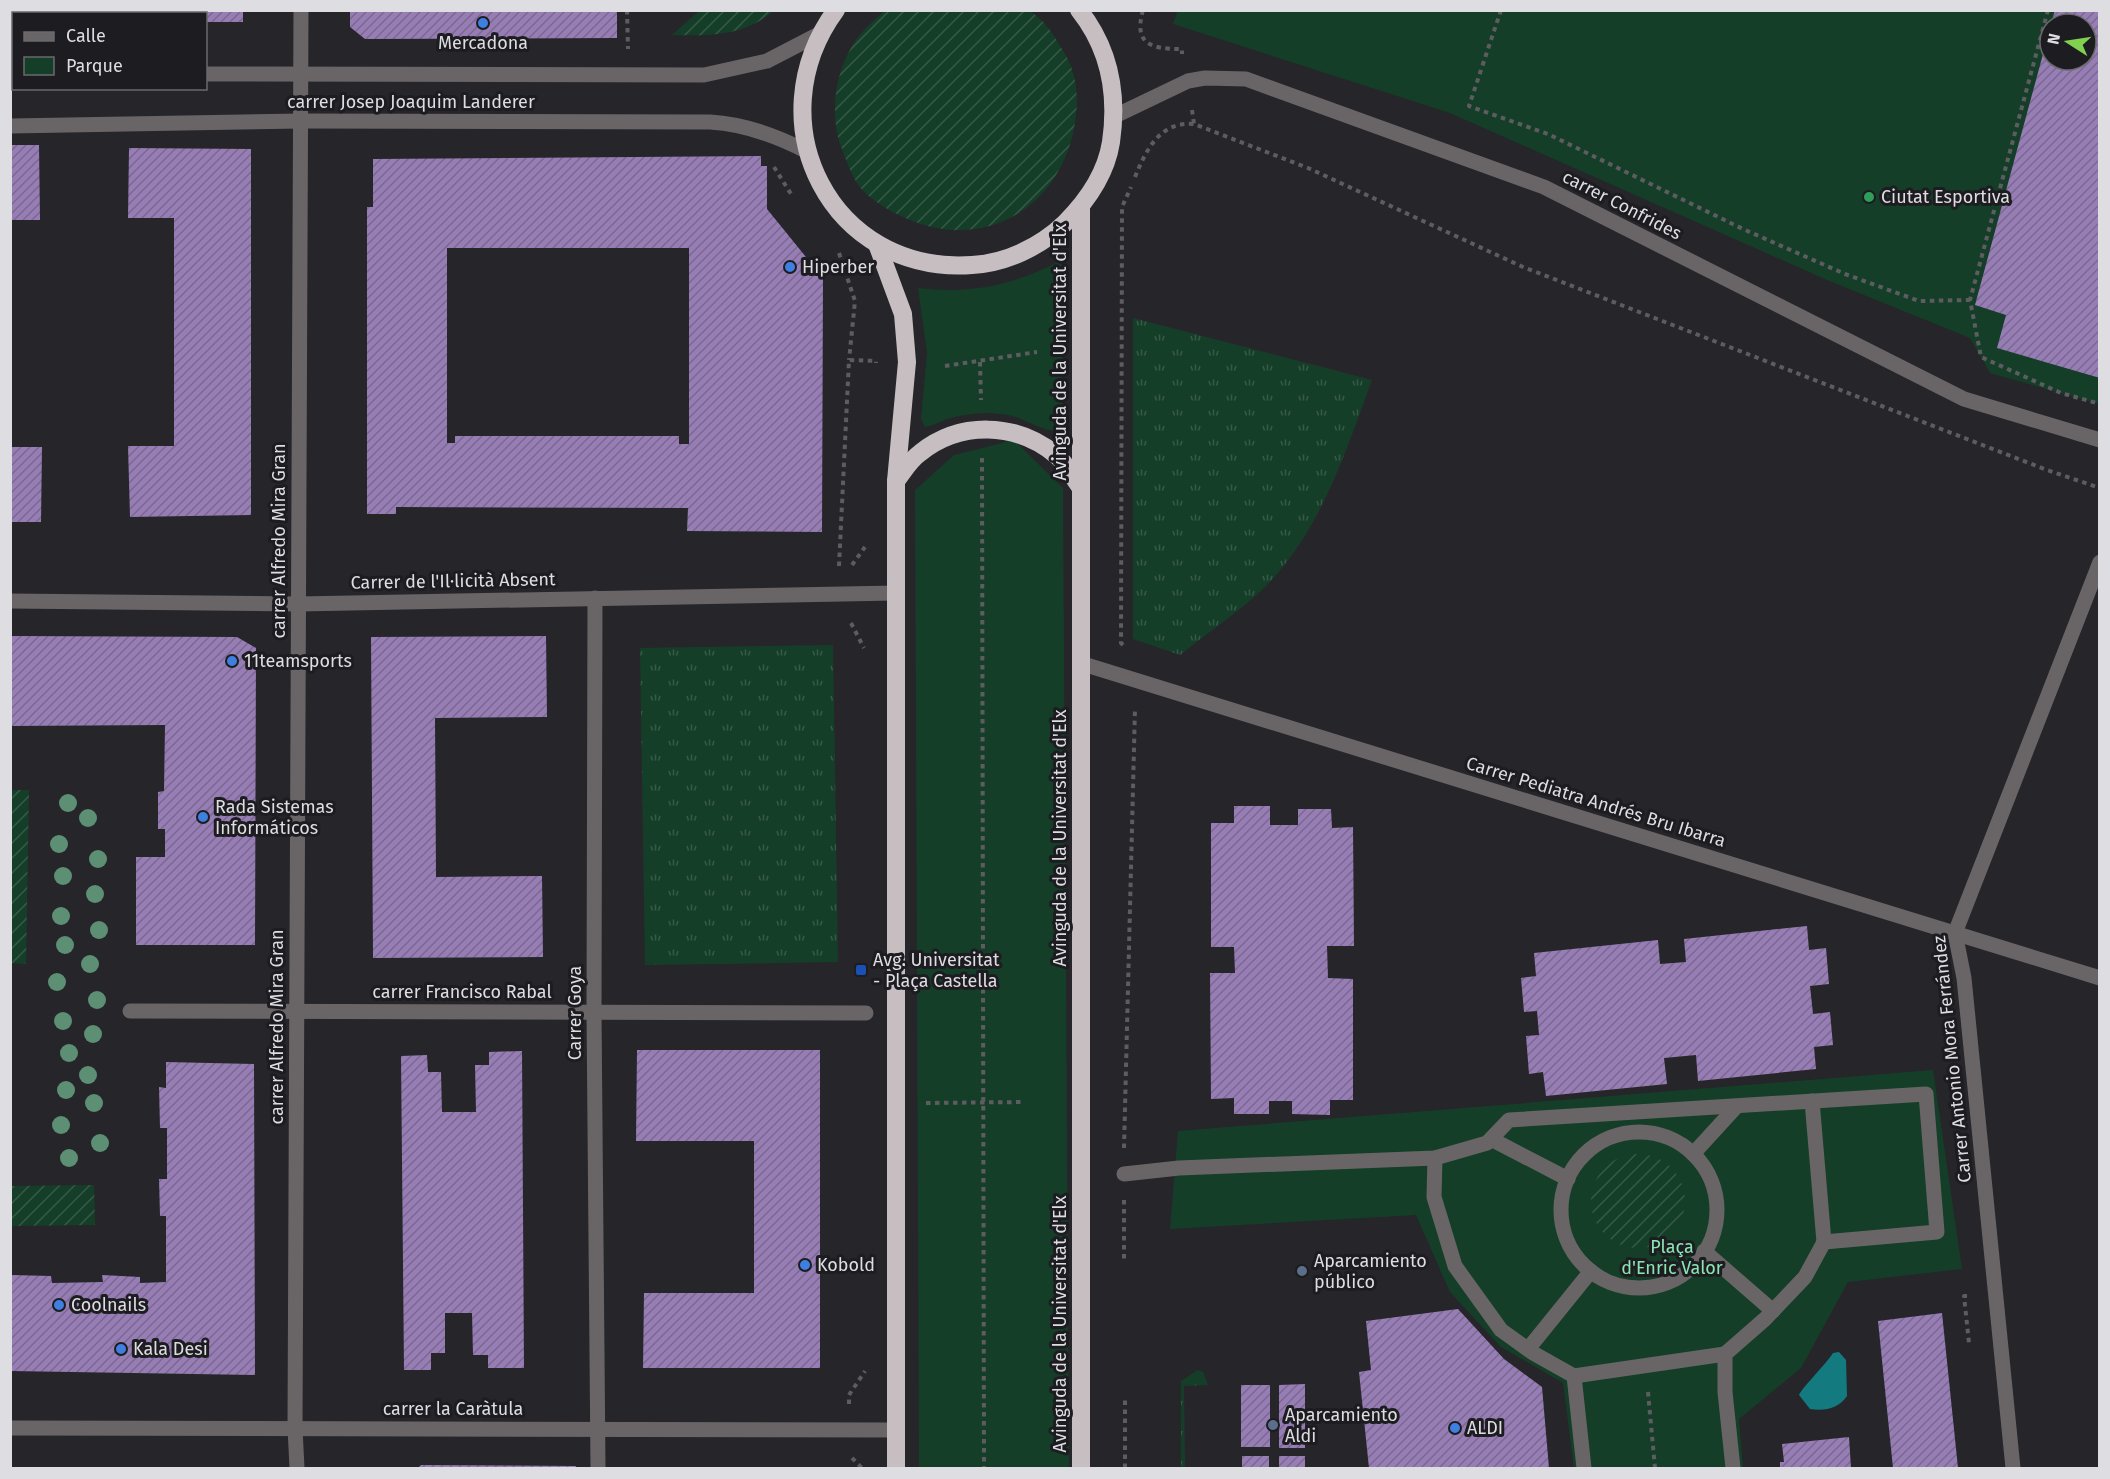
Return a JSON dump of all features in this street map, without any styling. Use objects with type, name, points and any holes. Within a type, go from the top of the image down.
[{"type":"highway","points":[[836,10],[821,33],[806,70],[802,100],[807,151],[817,179],[833,204],[853,226],[877,244],[911,260],[948,267],[986,264],[1022,253],[1053,234],[1081,207],[1099,179],[1110,148],[1115,116],[1113,85],[1094,18],[1079,10]]},
{"type":"highway","name":"Avinguda de la Universitat d'Elx","points":[[1081,207],[1081,1468]]},
{"type":"highway","points":[[877,244],[903,314],[907,362],[896,481],[896,1468]]},
{"type":"highway","points":[[896,481],[918,453],[947,435],[982,428],[1022,434],[1057,455],[1081,488]]},
{"type":"street","name":"carrer Alfredo Mira Gran","points":[[297,1468],[295,1428],[301,10]]},
{"type":"street","name":"carrer Josep Joaquim Landerer","points":[[207,74],[704,75],[767,61],[821,33]]},
{"type":"street","name":"carrer Confrides","points":[[1115,116],[1188,81],[1205,78],[1246,79],[1544,187],[1964,399],[2100,440]]},
{"type":"street","name":"carrer Josep Joaquim Landerer","points":[[10,126],[301,121],[720,123],[772,134],[807,151]]},
{"type":"street","name":"Carrer Antonio Mora Ferrández","points":[[2013,1468],[1964,978],[1954,933],[2100,562]]},
{"type":"street","name":"Carrer de l'Il·licità Absent","points":[[10,601],[298,604],[896,593]]},
{"type":"street","name":"Carrer Goya","points":[[595,598],[594,1012],[598,1468]]},
{"type":"street","name":"Carrer Pediatra Andrés Bru Ibarra","points":[[1080,663],[2100,978]]},
{"type":"street","name":"carrer Francisco Rabal","points":[[130,1011],[866,1013]]},
{"type":"street","points":[[1124,1174],[1191,1168],[1435,1158],[1487,1143],[1509,1120],[1926,1094],[1937,1232],[1824,1242]]},
{"type":"street","points":[[1435,1158],[1434,1197],[1455,1266],[1501,1330],[1528,1349],[1574,1376],[1725,1354],[1773,1311],[1805,1277],[1824,1242],[1812,1101]]},
{"type":"street","points":[[1693,1154],[1736,1107]]},
{"type":"street","points":[[1638,1131],[1664,1135],[1686,1147],[1693,1154],[1704,1166],[1715,1189],[1717,1215],[1711,1240],[1697,1262],[1676,1279],[1652,1287],[1627,1288],[1602,1279],[1581,1263],[1567,1242],[1560,1217],[1563,1191],[1573,1167],[1590,1148],[1621,1134],[1638,1131]]},
{"type":"street","points":[[1491,1139],[1568,1179]]},
{"type":"street","points":[[1704,1251],[1773,1311]]},
{"type":"street","points":[[1528,1349],[1591,1271]]},
{"type":"street","points":[[1725,1354],[1725,1392],[1733,1468]]},
{"type":"street","points":[[1574,1376],[1584,1468]]},
{"type":"street","name":"carrer la Caràtula","points":[[10,1428],[895,1430]]},
{"type":"path","points":[[627,10],[628,51]]},
{"type":"path","points":[[1143,10],[1139,26],[1140,34],[1147,44],[1166,49],[1182,49],[1183,62]]},
{"type":"path","points":[[1501,10],[1469,106],[1548,134],[1743,229],[1845,274],[1919,301],[1970,300]]},
{"type":"path","points":[[2048,10],[1970,300],[1981,357],[2061,393],[2100,404]]},
{"type":"path","points":[[1192,108],[1194,124]]},
{"type":"path","points":[[1130,649],[1121,643],[1122,207],[1143,159],[1163,130],[1182,123],[1194,124],[1308,168],[1523,267],[2047,471],[2100,488]]},
{"type":"path","points":[[769,159],[798,202]]},
{"type":"path","points":[[832,245],[840,254],[855,301],[849,360],[838,573]]},
{"type":"path","points":[[945,366],[1037,352]]},
{"type":"path","points":[[849,360],[876,361]]},
{"type":"path","points":[[980,362],[982,407]]},
{"type":"path","points":[[982,448],[984,1468]]},
{"type":"path","points":[[1124,1262],[1135,708]]},
{"type":"path","points":[[927,1103],[1026,1102]]},
{"type":"path","points":[[1645,1366],[1655,1468]]},
{"type":"path","points":[[1125,1396],[1125,1468]]},
{"type":"path","points":[[849,1455],[862,1468]]},
{"type":"green space","points":[[700,10],[774,11],[750,25],[726,33],[672,35]]},
{"type":"green space","points":[[1025,10],[1037,16],[1047,26],[1071,66],[1076,84],[1077,104],[1067,154],[1053,180],[1035,201],[1012,217],[987,227],[959,230],[929,226],[899,215],[867,195],[859,186],[840,144],[837,131],[835,103],[837,88],[851,48],[884,11]]},
{"type":"green space","name":"Ciutat Esportiva","points":[[1178,10],[2099,11],[2099,404],[1990,373],[1970,338],[1827,280],[1450,113],[1173,24]]},
{"type":"green space","points":[[1061,260],[1063,423],[1057,431],[1045,429],[1008,415],[993,414],[962,415],[925,427],[921,419],[927,353],[918,288],[956,290],[991,286],[1026,276]]},
{"type":"green space","points":[[1133,318],[1372,380],[1330,489],[1317,515],[1286,563],[1257,595],[1180,655],[1133,639]]},
{"type":"green space","points":[[1014,440],[1063,488],[1069,1468],[919,1468],[915,490],[954,455]]},
{"type":"green space","points":[[833,645],[838,962],[645,965],[640,648]]},
{"type":"green space","points":[[11,790],[29,790],[26,964],[11,963]]},
{"type":"green space","name":"Plaça d'Enric Valor","points":[[1933,1070],[1962,1269],[1848,1282],[1801,1368],[1739,1419],[1743,1468],[1574,1468],[1563,1383],[1501,1347],[1450,1292],[1416,1215],[1170,1229],[1178,1131]]},
{"type":"green space","points":[[1638,1154],[1656,1157],[1671,1168],[1682,1183],[1685,1201],[1682,1219],[1671,1234],[1656,1245],[1638,1248],[1620,1245],[1605,1234],[1594,1219],[1591,1201],[1594,1183],[1605,1168],[1620,1157]]},
{"type":"green space","points":[[94,1185],[95,1225],[11,1226],[11,1186]]},
{"type":"green space","points":[[1198,1370],[1203,1372],[1208,1385],[1184,1386],[1185,1468],[1181,1468],[1181,1381]]},
{"type":"water","points":[[1839,1352],[1846,1360],[1847,1396],[1840,1404],[1831,1408],[1810,1409],[1799,1395],[1833,1353]]},
{"type":"building","points":[[84,10],[243,10],[243,22],[207,22],[207,12],[84,12]]},
{"type":"building","name":"Mercadona","points":[[350,10],[617,10],[617,38],[365,39],[350,27]]},
{"type":"building","points":[[2055,10],[2100,10],[2100,378],[1997,348],[2006,315],[1975,305],[2038,72],[2098,72],[2098,12],[2054,12]]},
{"type":"building","points":[[10,145],[39,145],[40,220],[10,220]]},
{"type":"building","points":[[129,148],[251,149],[251,515],[130,517],[128,446],[174,446],[174,218],[128,218]]},
{"type":"building","points":[[761,156],[761,166],[767,166],[767,209],[823,278],[822,532],[687,531],[688,508],[396,507],[396,514],[367,514],[367,207],[373,207],[373,159]],"holes":[[[447,248],[689,248],[689,444],[679,444],[679,436],[455,436],[455,443],[447,443]]]},
{"type":"building","points":[[10,447],[42,447],[41,522],[10,522]]},
{"type":"building","points":[[10,636],[237,637],[256,648],[255,945],[136,945],[136,857],[165,857],[165,829],[158,829],[158,792],[164,791],[165,725],[10,726]]},
{"type":"building","points":[[546,636],[547,717],[435,718],[436,877],[542,876],[543,957],[373,958],[371,637]]},
{"type":"building","points":[[1234,806],[1270,806],[1270,825],[1298,825],[1298,809],[1331,809],[1332,828],[1353,827],[1354,946],[1327,946],[1328,978],[1353,979],[1353,1100],[1330,1100],[1330,1115],[1292,1114],[1292,1101],[1269,1101],[1269,1114],[1234,1114],[1234,1098],[1211,1099],[1210,973],[1235,973],[1234,947],[1211,947],[1211,823],[1234,823]]},
{"type":"building","points":[[1807,926],[1809,950],[1826,948],[1829,984],[1810,986],[1813,1014],[1830,1012],[1833,1045],[1814,1047],[1816,1069],[1698,1081],[1696,1055],[1664,1058],[1667,1084],[1546,1096],[1543,1072],[1529,1074],[1526,1036],[1539,1035],[1537,1011],[1524,1012],[1521,978],[1536,976],[1534,953],[1658,940],[1660,964],[1686,962],[1684,939]]},
{"type":"building","points":[[637,1050],[820,1050],[820,1368],[643,1368],[644,1293],[754,1293],[754,1141],[636,1141]]},
{"type":"building","points":[[522,1051],[524,1368],[488,1368],[488,1355],[473,1355],[472,1313],[445,1313],[445,1353],[431,1353],[431,1370],[404,1370],[401,1056],[427,1055],[428,1072],[441,1072],[442,1112],[476,1112],[475,1065],[489,1065],[489,1052]]},
{"type":"building","points":[[166,1062],[254,1064],[255,1375],[10,1371],[12,1275],[51,1276],[52,1283],[103,1282],[102,1275],[140,1277],[140,1283],[166,1282],[166,1216],[160,1216],[159,1179],[167,1179],[167,1128],[160,1128],[159,1087],[166,1088]]},
{"type":"building","name":"ALDI","points":[[1458,1309],[1504,1359],[1542,1387],[1549,1468],[1369,1468],[1359,1372],[1371,1370],[1366,1321]]},
{"type":"building","points":[[1942,1313],[1958,1468],[1893,1468],[1878,1321]]},
{"type":"building","points":[[1305,1384],[1305,1448],[1279,1448],[1279,1385]]},
{"type":"building","points":[[1241,1385],[1270,1385],[1270,1447],[1241,1447]]},
{"type":"building","points":[[1849,1437],[1851,1468],[1780,1468],[1780,1462],[1784,1462],[1782,1444]]},
{"type":"building","points":[[1242,1456],[1269,1456],[1269,1468],[1242,1468]]},
{"type":"building","points":[[1279,1456],[1305,1456],[1305,1468],[1279,1468]]},
{"type":"building","points":[[421,1465],[576,1466],[576,1468],[418,1468]]},
{"type":"place","name":"Mercadona","points":[[483,23]]},
{"type":"place","name":"Ciutat Esportiva","points":[[1869,197]]},
{"type":"place","name":"Hiperber","points":[[790,267]]},
{"type":"place","name":"11teamsports","points":[[232,661]]},
{"type":"place","name":"Rada Sistemas Informáticos","points":[[203,817]]},
{"type":"place","name":"Avg. Universitat - Plaça Castella","points":[[861,970]]},
{"type":"place","name":"Kobold","points":[[805,1265]]},
{"type":"place","name":"Aparcamiento público","points":[[1302,1271]]},
{"type":"place","name":"Coolnails","points":[[59,1305]]},
{"type":"place","name":"Kala Desi","points":[[121,1349]]},
{"type":"place","name":"Aparcamiento Aldi","points":[[1273,1425]]},
{"type":"place","name":"ALDI","points":[[1455,1428]]}]
